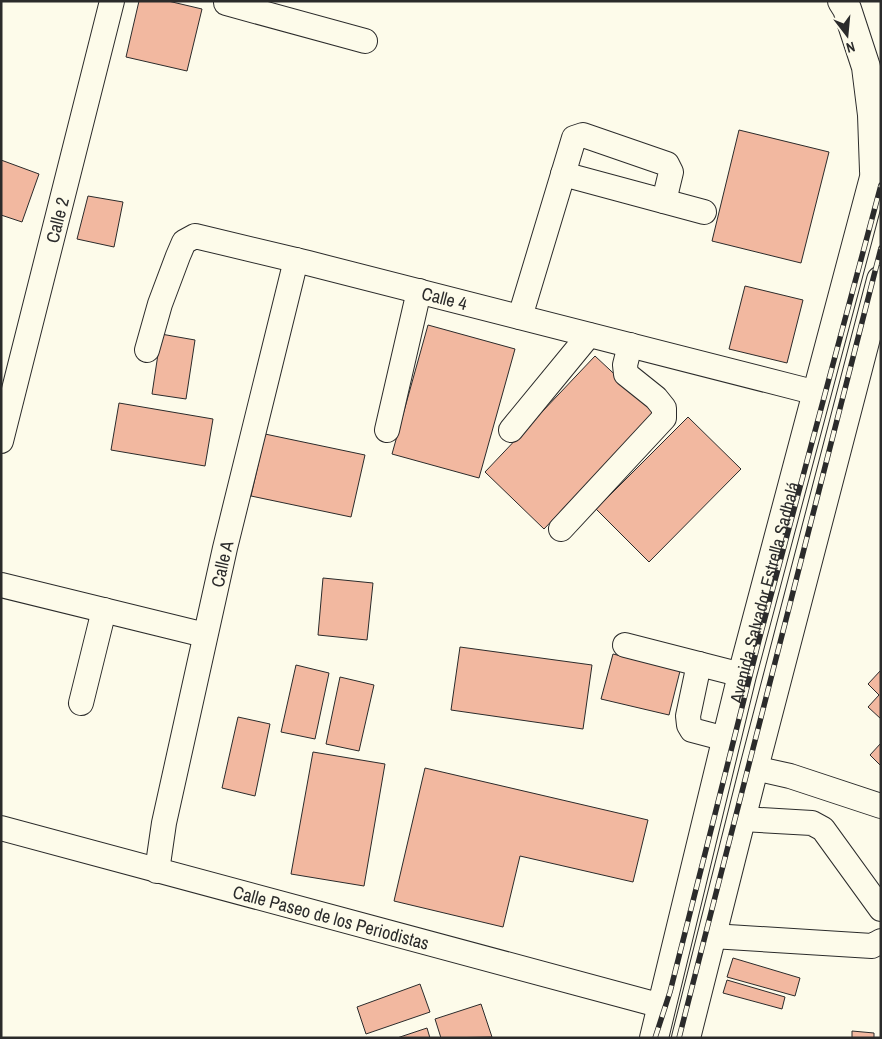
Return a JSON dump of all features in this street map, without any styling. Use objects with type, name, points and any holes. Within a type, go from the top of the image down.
[{"type":"main road","name":"Avenida Salvador Estrella Sadhalá","points":[[654,1038],[742,675],[878,163],[866,67],[847,9],[842,1]]},
{"type":"main road","name":"Avenida Salvador Estrella Sadhalá","points":[[686,1038],[754,768],[875,327],[881,280]]},
{"type":"street","name":"Calle 2","points":[[1,441],[112,1]]},
{"type":"street","points":[[226,1],[226,3],[365,41]]},
{"type":"street","points":[[520,317],[574,138],[583,134],[667,164],[671,172],[664,201]]},
{"type":"street","points":[[563,174],[704,212]]},
{"type":"street","name":"Calle 4","points":[[147,350],[160,304],[184,242],[195,236],[817,393]]},
{"type":"street","name":"Calle A","points":[[157,871],[164,823],[225,548],[296,260]]},
{"type":"street","points":[[387,430],[419,292]]},
{"type":"street","points":[[511,430],[589,335]]},
{"type":"street","points":[[561,529],[664,418],[664,408],[656,398],[626,374],[625,365],[630,345]]},
{"type":"street","points":[[1,585],[205,636]]},
{"type":"street","points":[[81,703],[104,610]]},
{"type":"street","points":[[625,646],[742,675]]},
{"type":"street","points":[[699,664],[688,716],[689,725],[692,730],[726,739]]},
{"type":"street","points":[[754,768],[790,776],[881,806]]},
{"type":"street","points":[[742,818],[812,823],[823,829],[881,910]]},
{"type":"street","name":"Calle Paseo de los Periodistas","points":[[1,828],[662,1006]]},
{"type":"street","points":[[712,936],[872,946],[881,941]]},
{"type":"building","points":[[139,1],[168,1],[202,9],[187,71],[126,57]]},
{"type":"building","points":[[739,130],[829,152],[801,263],[712,241]]},
{"type":"building","points":[[1,160],[39,174],[22,222],[1,215]]},
{"type":"building","points":[[88,196],[123,202],[114,247],[77,239]]},
{"type":"building","points":[[745,286],[803,300],[787,363],[729,349]]},
{"type":"building","points":[[428,325],[515,349],[479,478],[392,454]]},
{"type":"building","points":[[161,334],[195,340],[186,399],[152,394]]},
{"type":"building","points":[[595,356],[655,412],[544,529],[485,472]]},
{"type":"building","points":[[119,403],[213,419],[205,466],[111,450]]},
{"type":"building","points":[[688,417],[741,469],[649,562],[596,509]]},
{"type":"building","points":[[265,434],[365,455],[351,517],[251,496]]},
{"type":"building","points":[[323,578],[373,583],[367,640],[318,635]]},
{"type":"building","points":[[460,647],[592,665],[583,729],[451,710]]},
{"type":"building","points":[[613,654],[680,671],[669,715],[601,699]]},
{"type":"building","points":[[296,665],[329,673],[315,739],[281,732]]},
{"type":"building","points":[[881,670],[881,719],[868,707],[879,695],[868,684]]},
{"type":"building","points":[[340,677],[374,685],[359,751],[326,744]]},
{"type":"building","points":[[238,717],[270,724],[255,796],[222,788]]},
{"type":"building","points":[[881,743],[881,766],[870,755]]},
{"type":"building","points":[[313,752],[385,764],[364,886],[291,874]]},
{"type":"building","points":[[425,768],[648,820],[633,882],[520,856],[503,927],[394,901]]},
{"type":"building","points":[[733,958],[800,978],[795,996],[727,977]]},
{"type":"building","points":[[727,980],[785,997],[782,1009],[723,993]]},
{"type":"building","points":[[420,984],[430,1012],[366,1034],[357,1007]]},
{"type":"building","points":[[481,1004],[492,1037],[441,1038],[435,1019]]},
{"type":"building","points":[[427,1028],[430,1038],[397,1038]]},
{"type":"building","points":[[852,1031],[874,1033],[874,1038],[852,1038]]},
{"type":"railway","points":[[655,1038],[670,992],[759,640],[881,185]]},
{"type":"railway","points":[[679,1038],[881,248]]}]
